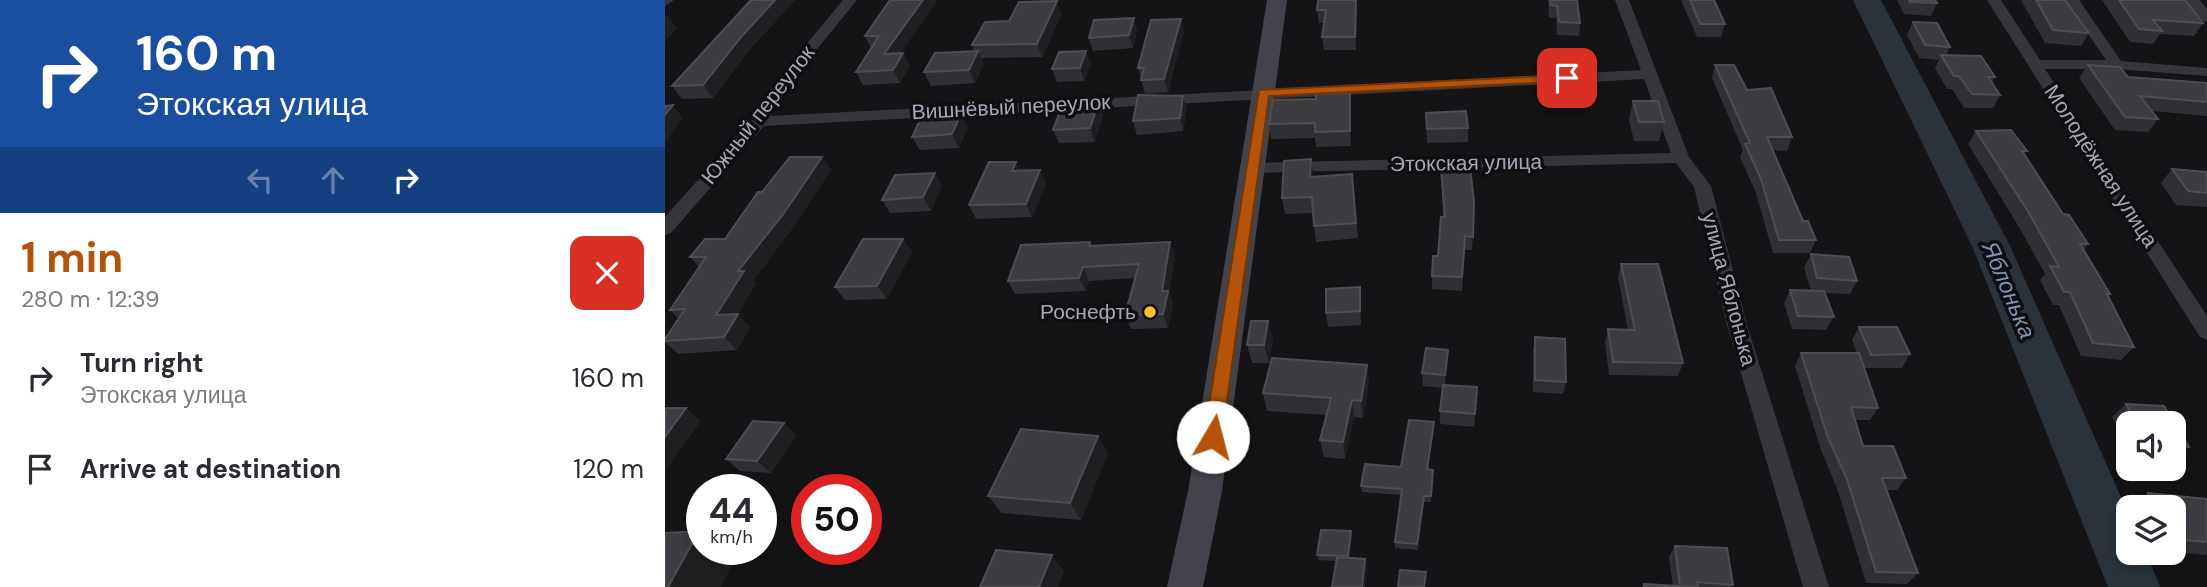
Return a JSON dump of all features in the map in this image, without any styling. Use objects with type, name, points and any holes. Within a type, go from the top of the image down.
[{"type":"main road","points":[[1185,587],[1205,491],[1277,0]]},
{"type":"street","name":"Южный переулок","points":[[665,229],[759,121],[794,68],[850,0]]},
{"type":"street","name":"улица Яблонька","points":[[1622,0],[1681,158],[1702,186],[1737,325],[1816,587]]},
{"type":"street","name":"Молодёжная улица","points":[[1994,0],[2207,332]]},
{"type":"street","points":[[2072,0],[2116,65]]},
{"type":"street","points":[[2193,0],[2207,18]]},
{"type":"street","points":[[2035,64],[2116,65],[2207,72]]},
{"type":"street","points":[[1263,93],[1650,74]]},
{"type":"street","name":"Вишнёвый переулок","points":[[759,121],[1263,93]]},
{"type":"street","name":"Этокская улица","points":[[1251,168],[1681,158]]},
{"type":"building","points":[[751,0],[775,0],[703,85],[672,86]]},
{"type":"building","points":[[890,0],[923,0],[884,54],[903,53],[893,70],[856,72],[879,36],[865,36]]},
{"type":"building","points":[[1318,0],[1356,0],[1355,37],[1322,37],[1326,10],[1317,10]]},
{"type":"building","points":[[1550,0],[1577,0],[1580,23],[1559,22],[1557,6],[1551,5]]},
{"type":"building","points":[[1690,0],[1714,0],[1725,24],[1700,24]]},
{"type":"building","points":[[1909,0],[1935,0],[1937,3],[1910,2]]},
{"type":"building","points":[[2036,0],[2065,0],[2089,33],[2053,30]]},
{"type":"building","points":[[2119,0],[2185,0],[2203,23],[2153,20],[2162,31],[2139,29]]},
{"type":"building","points":[[1057,1],[1037,44],[972,45],[985,22],[1009,21],[1019,2]]},
{"type":"building","points":[[1134,18],[1129,35],[1089,38],[1094,20]]},
{"type":"building","points":[[1181,19],[1164,79],[1141,80],[1144,68],[1138,68],[1151,20]]},
{"type":"building","points":[[1913,22],[1937,23],[1950,47],[1925,45]]},
{"type":"building","points":[[978,51],[969,70],[924,72],[935,53]]},
{"type":"building","points":[[1086,51],[1080,68],[1052,69],[1059,52]]},
{"type":"building","points":[[1941,55],[1981,56],[1995,77],[1988,77],[2000,95],[1972,94],[1959,76],[1954,76]]},
{"type":"building","points":[[1715,65],[1734,65],[1747,90],[1771,88],[1792,137],[1767,137],[1803,221],[1808,221],[1816,240],[1779,240],[1761,179],[1745,144],[1750,143]]},
{"type":"building","points":[[2088,65],[2120,67],[2128,77],[2207,83],[2207,102],[2140,96],[2158,119],[2125,117]]},
{"type":"building","points":[[1350,93],[1350,131],[1315,132],[1315,123],[1269,124],[1273,100],[1316,99],[1316,94]]},
{"type":"building","points":[[1138,95],[1183,96],[1180,118],[1133,121]]},
{"type":"building","points":[[1633,101],[1658,101],[1664,122],[1639,122]]},
{"type":"building","points":[[1099,102],[1090,128],[1053,130],[1063,103]]},
{"type":"building","points":[[673,105],[665,115],[665,106]]},
{"type":"building","points":[[1466,111],[1468,128],[1427,129],[1426,113]]},
{"type":"building","points":[[961,114],[952,134],[912,137],[922,116]]},
{"type":"building","points":[[2011,130],[2027,151],[2022,151],[2063,214],[2069,215],[2088,244],[2080,244],[2110,294],[2107,294],[2134,347],[2093,343],[2070,292],[2064,292],[2050,266],[2059,267],[2029,213],[1976,131]]},
{"type":"building","points":[[790,157],[822,157],[784,213],[738,271],[744,271],[716,315],[738,314],[724,337],[665,341],[685,309],[670,310],[706,257],[690,257],[705,239],[725,239],[758,192],[762,192]]},
{"type":"building","points":[[1311,159],[1310,177],[1352,174],[1356,223],[1314,226],[1312,197],[1282,198],[1284,161]]},
{"type":"building","points":[[989,162],[1016,162],[1012,171],[1040,170],[1026,204],[969,205]]},
{"type":"building","points":[[1470,168],[1474,201],[1473,237],[1465,236],[1462,277],[1432,276],[1433,256],[1438,256],[1441,217],[1445,217],[1441,169]]},
{"type":"building","points":[[2172,169],[2207,172],[2207,193],[2188,191]]},
{"type":"building","points":[[935,173],[923,197],[882,200],[895,175]]},
{"type":"building","points":[[863,239],[903,239],[877,286],[835,287]]},
{"type":"building","points":[[1090,242],[1089,246],[1170,242],[1162,291],[1168,291],[1163,314],[1125,315],[1139,264],[1083,267],[1079,278],[1008,281],[1021,245]]},
{"type":"building","points":[[1811,254],[1849,257],[1857,281],[1817,278]]},
{"type":"building","points":[[1621,264],[1658,264],[1683,363],[1613,362],[1608,329],[1635,330]]},
{"type":"building","points":[[1360,287],[1360,311],[1326,313],[1326,289]]},
{"type":"building","points":[[1790,290],[1824,291],[1834,317],[1798,316]]},
{"type":"building","points":[[1251,321],[1268,321],[1264,345],[1247,345]]},
{"type":"building","points":[[1859,327],[1897,327],[1910,354],[1871,355]]},
{"type":"building","points":[[1535,337],[1565,339],[1566,382],[1535,380]]},
{"type":"building","points":[[1426,348],[1448,350],[1445,375],[1422,373]]},
{"type":"building","points":[[1801,353],[1859,353],[1878,408],[1851,407],[1863,446],[1893,446],[1906,478],[1882,478],[1918,573],[1876,572],[1847,479],[1828,438]]},
{"type":"building","points":[[1272,358],[1367,365],[1361,401],[1352,400],[1343,442],[1320,440],[1331,398],[1263,393]]},
{"type":"building","points":[[1443,385],[1477,387],[1475,414],[1440,411]]},
{"type":"building","points":[[2126,404],[2164,406],[2167,411],[2130,411]]},
{"type":"building","points":[[665,408],[686,408],[665,437]]},
{"type":"building","points":[[1409,420],[1434,422],[1427,469],[1433,470],[1431,496],[1424,496],[1417,544],[1395,542],[1402,489],[1361,486],[1365,464],[1401,467]]},
{"type":"building","points":[[753,421],[784,423],[757,461],[726,459]]},
{"type":"building","points":[[1021,429],[1098,436],[1070,503],[988,496]]},
{"type":"building","points":[[2186,497],[2207,499],[2207,542],[2186,540]]},
{"type":"building","points":[[1321,530],[1351,531],[1348,556],[1317,555]]},
{"type":"building","points":[[686,532],[686,554],[668,587],[665,587],[665,533]]},
{"type":"building","points":[[1675,546],[1727,548],[1733,585],[1697,582],[1698,587],[1644,587],[1644,584],[1680,586]]},
{"type":"building","points":[[996,550],[1052,555],[1039,587],[980,587]]},
{"type":"building","points":[[1337,557],[1365,559],[1362,587],[1332,587]]},
{"type":"building","points":[[1400,570],[1426,572],[1424,587],[1398,587]]},
{"type":"waterway","name":"Яблонька","points":[[1867,0],[1991,246],[2134,587]]},
{"type":"place","name":"Роснефть","points":[[1150,312]]},
{"type":"route","points":[[1213,437],[1263,93],[1567,78]]}]
